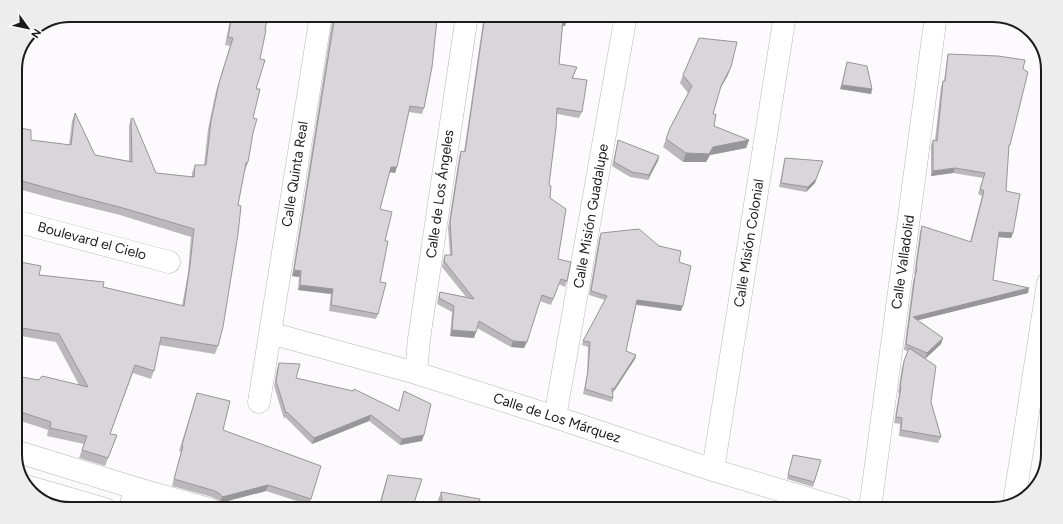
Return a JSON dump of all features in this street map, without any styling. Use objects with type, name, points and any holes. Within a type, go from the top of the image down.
[{"type":"street","name":"Calle Quinta Real","points":[[259,402],[320,22]]},
{"type":"street","name":"Calle de Los Ángeles","points":[[416,373],[419,339],[466,22]]},
{"type":"street","name":"Calle Misión Guadalupe","points":[[555,417],[625,22]]},
{"type":"street","name":"Calle Misión Colonial","points":[[713,470],[784,22]]},
{"type":"street","name":"Calle Valladolid","points":[[871,502],[935,22]]},
{"type":"street","name":"Boulevard el Cielo","points":[[22,222],[169,262]]},
{"type":"street","points":[[1015,497],[1041,328]]},
{"type":"street","name":"Calle de Los Márquez","points":[[270,332],[416,373],[555,417],[713,470],[820,502]]},
{"type":"street","points":[[22,454],[133,499],[156,502]]},
{"type":"street","points":[[37,489],[81,502]]},
{"type":"building","points":[[231,22],[267,22],[260,59],[265,60],[256,89],[260,89],[253,118],[257,119],[248,162],[246,163],[238,205],[241,206],[238,234],[223,327],[218,346],[161,337],[154,371],[135,365],[110,434],[117,435],[108,458],[82,450],[87,436],[50,428],[51,422],[22,412],[22,377],[39,380],[42,376],[88,387],[59,334],[22,328],[22,262],[41,266],[39,275],[104,282],[103,287],[184,306],[194,229],[22,181],[22,128],[31,130],[31,140],[71,145],[75,113],[95,155],[132,162],[131,119],[133,118],[156,173],[194,177],[195,165],[206,165],[211,121],[219,83],[233,38],[228,37]]},
{"type":"building","points":[[334,22],[437,22],[432,67],[424,108],[410,106],[397,167],[391,167],[380,209],[392,212],[385,241],[388,241],[380,282],[386,283],[378,314],[331,305],[333,289],[300,285],[301,271],[294,270]]},
{"type":"building","points":[[484,22],[563,22],[559,64],[577,67],[572,78],[587,80],[582,112],[557,108],[549,185],[551,186],[550,198],[566,209],[558,259],[571,262],[567,281],[561,279],[553,299],[542,295],[527,342],[513,341],[479,321],[476,332],[452,330],[454,306],[439,298],[440,292],[474,299],[444,261],[445,255],[452,255],[450,222],[461,151],[465,152]]},
{"type":"building","points":[[699,38],[737,42],[731,67],[721,86],[713,114],[716,114],[714,126],[749,140],[713,147],[709,154],[686,153],[666,139],[670,128],[692,86],[683,75]]},
{"type":"building","points":[[948,54],[998,56],[1025,60],[1023,69],[1028,72],[1009,145],[1006,191],[1020,194],[1013,233],[999,232],[993,280],[1029,288],[913,317],[943,338],[927,353],[906,344],[922,226],[971,242],[984,191],[980,189],[985,173],[955,168],[933,171],[933,140],[937,141],[943,81],[945,81]]},
{"type":"building","points":[[847,62],[867,66],[872,89],[842,85]]},
{"type":"building","points":[[618,140],[659,156],[649,175],[632,172],[614,162]]},
{"type":"building","points":[[785,158],[823,161],[816,179],[808,187],[781,183]]},
{"type":"building","points":[[639,229],[659,246],[681,251],[679,262],[691,266],[683,306],[637,300],[626,351],[636,355],[614,389],[612,388],[613,398],[585,389],[590,342],[583,341],[607,296],[591,291],[601,233]]},
{"type":"building","points":[[909,348],[936,366],[931,402],[941,437],[901,430],[902,418],[896,417],[904,361]]},
{"type":"building","points":[[279,363],[300,364],[296,378],[353,391],[354,389],[399,411],[404,391],[431,404],[424,435],[402,439],[371,415],[314,438],[287,412],[286,413],[276,381]]},
{"type":"building","points":[[197,393],[230,401],[223,430],[321,466],[311,499],[268,485],[222,497],[215,491],[174,479]]},
{"type":"building","points":[[793,455],[821,460],[814,482],[788,475]]},
{"type":"building","points":[[388,475],[422,479],[414,502],[381,502]]},
{"type":"building","points":[[441,492],[480,499],[479,502],[442,502]]}]
